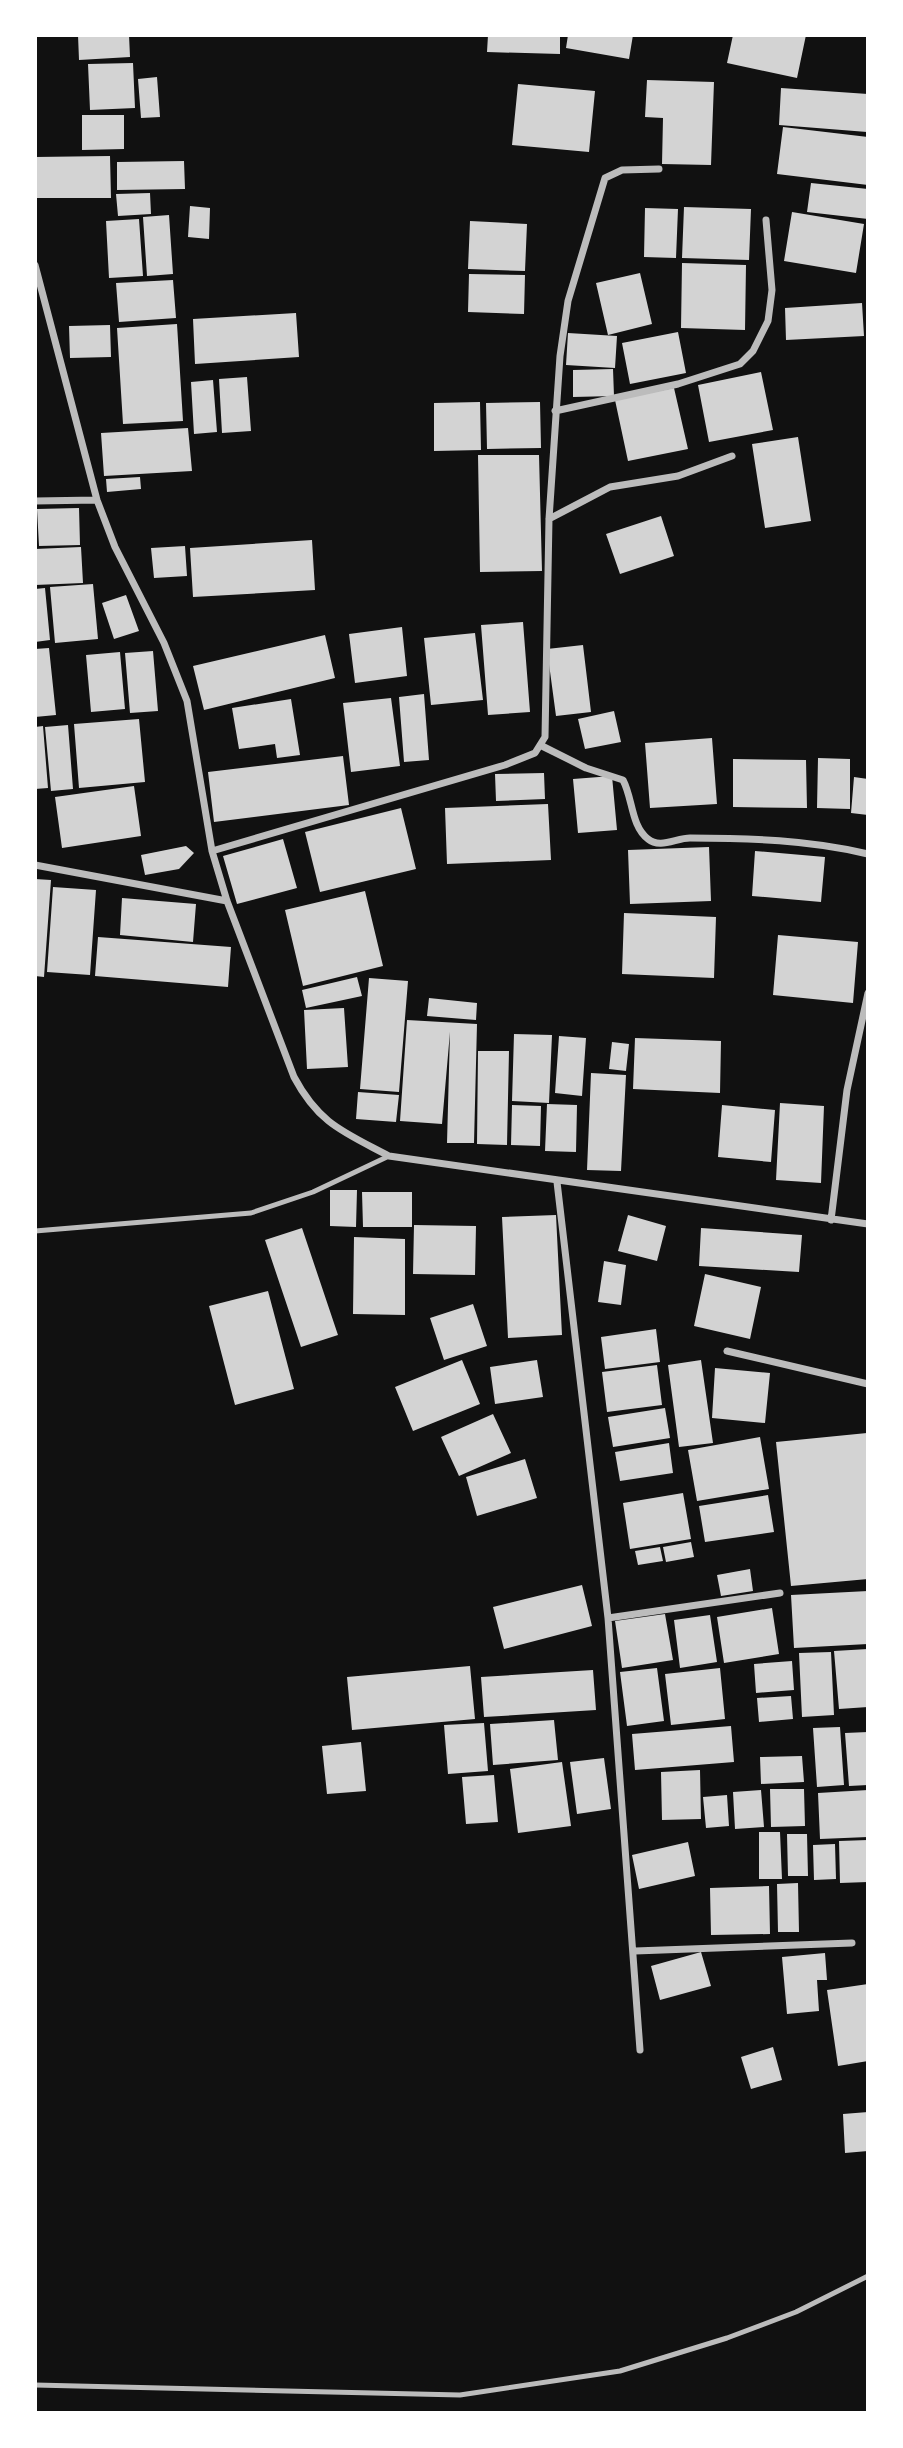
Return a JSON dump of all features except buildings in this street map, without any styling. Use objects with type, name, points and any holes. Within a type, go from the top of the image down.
[{"type":"street","points":[[212,851],[505,765],[535,753],[545,737],[549,519],[555,411],[568,301],[605,178],[622,170],[659,169]]},
{"type":"street","points":[[555,411],[678,384],[740,364],[753,351],[768,321],[772,290],[766,220]]},
{"type":"street","points":[[35,265],[97,500],[115,547],[164,643],[187,701],[212,851],[227,901],[295,1077],[324,1120],[389,1156],[557,1182],[868,1224]]},
{"type":"street","points":[[549,519],[610,487],[678,476],[732,456]]},
{"type":"street","points":[[35,501],[97,500]]},
{"type":"street","points":[[540,745],[586,768],[623,780],[640,831],[651,842],[660,844],[686,838],[796,843],[868,854]]},
{"type":"street","points":[[35,865],[227,901]]},
{"type":"street","points":[[831,1220],[848,1090],[868,992]]},
{"type":"street","points":[[557,1182],[608,1618],[635,1951],[640,2050]]},
{"type":"street","points":[[727,1351],[868,1384]]},
{"type":"street","points":[[608,1618],[780,1593]]},
{"type":"street","points":[[635,1951],[852,1944]]},
{"type":"lane","points":[[35,1231],[251,1213],[313,1192],[389,1156]]},
{"type":"lane","points":[[35,2385],[472,2393],[620,2371],[727,2338],[796,2312],[868,2276]]}]
